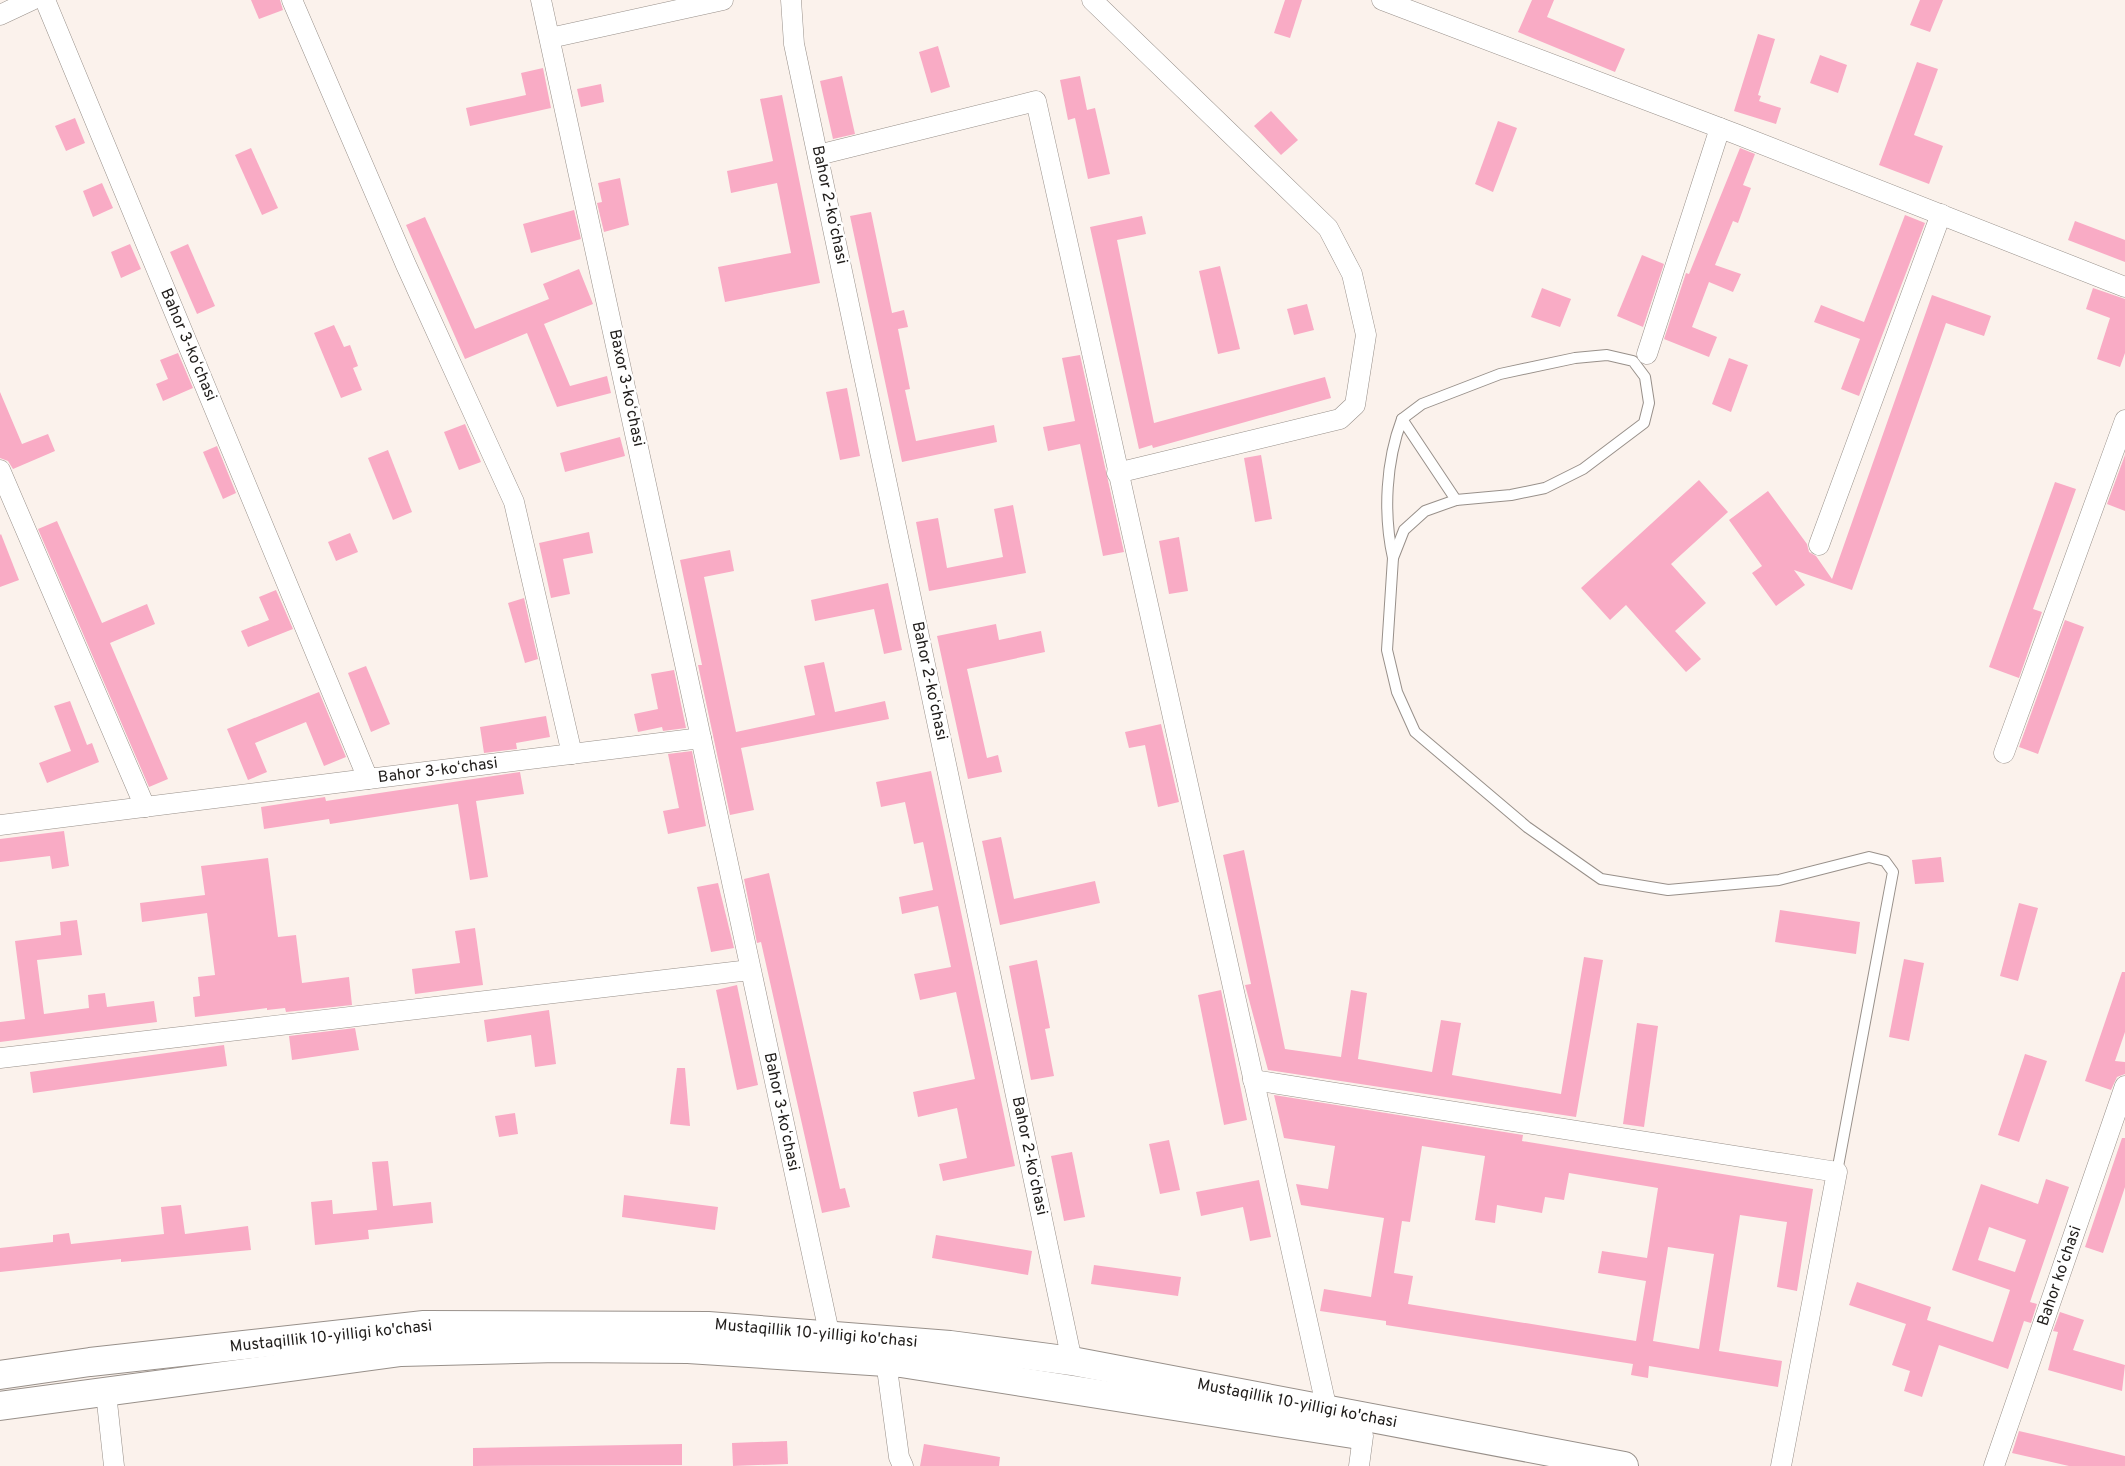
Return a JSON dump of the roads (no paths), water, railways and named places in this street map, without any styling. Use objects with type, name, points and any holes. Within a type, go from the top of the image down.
[{"type":"main road","name":"Mustaqillik 10-yilligi ko'chasi","points":[[0,1375],[90,1362],[424,1325],[708,1326],[940,1344],[1072,1361],[1624,1466]]},
{"type":"main road","name":"Mustaqillik 10-yilligi ko'chasi","points":[[0,1406],[401,1352],[557,1348],[688,1349],[886,1361],[1363,1436],[1518,1466]]},
{"type":"street","points":[[0,15],[33,0]]},
{"type":"street","name":"Bahor 3-koʻchasi","points":[[45,0],[368,779],[701,738],[830,1337]]},
{"type":"street","points":[[292,0],[402,255],[514,502],[572,754]]},
{"type":"street","name":"Baxor 3-koʻchasi","points":[[541,0],[701,738]]},
{"type":"street","points":[[550,38],[723,0]]},
{"type":"street","name":"Bahor 2-koʻchasi","points":[[791,0],[794,44],[1072,1361]]},
{"type":"street","points":[[1092,0],[1328,228],[1352,274],[1366,335],[1355,405],[1340,419],[1117,473]]},
{"type":"street","points":[[1382,0],[1720,128],[2125,287]]},
{"type":"street","points":[[818,155],[1036,100],[1117,473],[1327,1410]]},
{"type":"street","points":[[1647,354],[1720,128]]},
{"type":"street","points":[[1819,545],[1941,214]]},
{"type":"street","points":[[2004,753],[2125,420]]},
{"type":"street","points":[[0,470],[145,807]]},
{"type":"street","points":[[0,825],[368,779]]},
{"type":"street","points":[[0,1058],[750,970]]},
{"type":"street","points":[[1253,1080],[1837,1172],[1781,1466]]},
{"type":"street","name":"Bahor koʻchasi","points":[[1994,1466],[2125,1086]]},
{"type":"street","points":[[886,1361],[899,1457],[903,1466]]},
{"type":"street","points":[[106,1393],[114,1466]]},
{"type":"street","points":[[1359,1466],[1363,1436]]},
{"type":"lane","points":[[1393,558],[1404,530],[1425,512],[1456,500],[1511,495],[1545,488],[1583,469],[1644,423],[1649,403],[1645,377],[1633,361],[1607,355],[1575,358],[1490,377],[1422,404],[1402,419],[1394,441],[1389,478],[1389,540],[1393,558],[1387,650],[1396,692],[1415,732],[1527,826],[1601,879],[1668,890],[1779,880],[1869,857],[1885,861],[1893,872],[1837,1172]]},
{"type":"lane","points":[[1402,419],[1456,500]]}]
